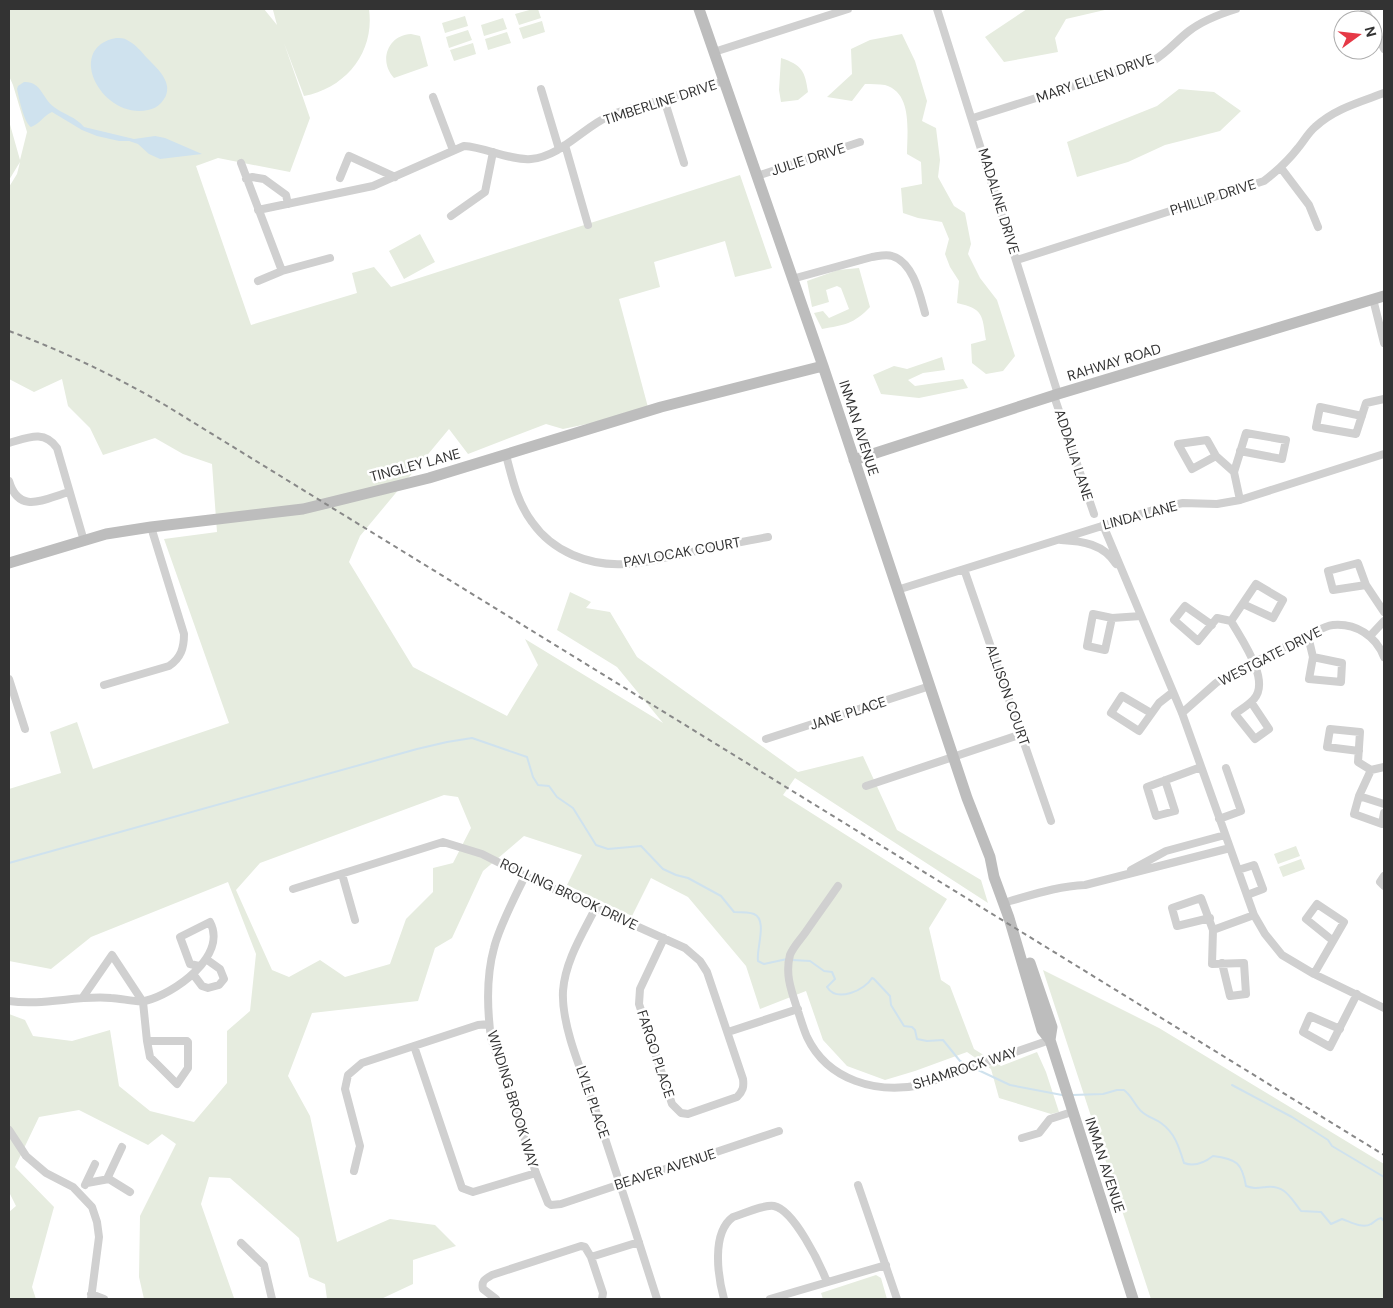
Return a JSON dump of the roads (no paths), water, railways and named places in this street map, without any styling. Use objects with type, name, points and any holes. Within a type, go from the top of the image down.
[{"type":"main road","name":"INMAN AVENUE","points":[[699,9],[823,366],[967,798],[990,857],[994,877],[1009,918],[1042,1030],[1050,1040],[1134,1299]]},
{"type":"main road","name":"RAHWAY ROAD","points":[[854,460],[1056,395],[1379,297]]},
{"type":"main road","name":"TINGLEY LANE","points":[[9,563],[106,534],[303,509],[429,478],[661,407],[823,366]]},
{"type":"main road","name":"INMAN AVENUE","points":[[990,857],[999,871],[1010,901],[1052,1027],[1050,1040]]},
{"type":"street","points":[[714,52],[848,9]]},
{"type":"street","name":"MADALINE DRIVE","points":[[938,9],[1017,260],[1056,395]]},
{"type":"street","name":"MARY ELLEN DRIVE","points":[[973,118],[1153,61],[1200,23],[1231,9]]},
{"type":"street","name":"TIMBERLINE DRIVE","points":[[258,210],[373,186],[464,146],[530,159],[544,156],[562,147],[591,125],[611,115],[724,81]]},
{"type":"street","points":[[541,89],[588,224]]},
{"type":"street","name":"PHILLIP DRIVE","points":[[1017,260],[1264,181],[1280,168],[1298,148],[1307,134],[1323,119],[1384,93]]},
{"type":"street","points":[[433,97],[453,150]]},
{"type":"street","points":[[664,99],[684,162]]},
{"type":"street","name":"JULIE DRIVE","points":[[756,176],[860,142]]},
{"type":"street","points":[[451,216],[485,192],[493,152]]},
{"type":"street","points":[[340,178],[349,156],[395,177]]},
{"type":"street","points":[[241,163],[282,271]]},
{"type":"street","points":[[1280,168],[1309,205],[1318,227]]},
{"type":"street","points":[[246,179],[252,177],[264,179],[286,195],[288,204]]},
{"type":"street","points":[[792,280],[872,257],[894,256],[910,271],[925,313]]},
{"type":"street","points":[[258,281],[282,271],[330,258]]},
{"type":"street","points":[[1379,297],[1384,343]]},
{"type":"street","name":"ADDALIA LANE","points":[[1056,395],[1094,514]]},
{"type":"street","points":[[1362,416],[1320,407],[1316,428],[1356,434],[1362,416],[1366,403],[1384,400]]},
{"type":"street","points":[[1240,451],[1282,459],[1286,440],[1246,433],[1240,451],[1234,472],[1240,500]]},
{"type":"street","points":[[9,443],[38,436],[49,438],[57,448],[84,541]]},
{"type":"street","points":[[1216,456],[1192,469],[1178,444],[1206,440],[1216,456],[1234,472]]},
{"type":"street","name":"LINDA LANE","points":[[897,590],[1163,507],[1183,503],[1217,504],[1240,500],[1384,454]]},
{"type":"street","name":"PAVLOCAK COURT","points":[[506,455],[517,493],[531,522],[553,544],[566,552],[589,561],[627,564],[768,537]]},
{"type":"street","points":[[9,481],[16,498],[23,501],[34,502],[69,492]]},
{"type":"street","points":[[1103,525],[1182,713],[1254,915],[1282,955],[1314,974],[1384,1008]]},
{"type":"street","points":[[104,685],[169,666],[176,662],[184,646],[184,634],[151,527]]},
{"type":"street","points":[[1054,540],[1079,541],[1090,543],[1100,548],[1115,561],[1127,584]]},
{"type":"street","points":[[1366,585],[1333,590],[1328,571],[1358,563],[1366,585],[1384,612]]},
{"type":"street","name":"ALLISON COURT","points":[[964,568],[1051,821]]},
{"type":"street","points":[[1231,621],[1256,584],[1283,600],[1273,618],[1243,604]]},
{"type":"street","points":[[1212,625],[1185,606],[1174,620],[1198,641],[1212,625],[1217,618],[1231,621],[1255,662],[1260,688],[1255,698],[1250,702],[1235,714],[1255,739],[1269,729],[1250,702]]},
{"type":"street","points":[[1112,618],[1105,650],[1087,646],[1093,614],[1112,618],[1140,616]]},
{"type":"street","points":[[1384,621],[1370,636],[1377,643],[1384,657]]},
{"type":"street","name":"WESTGATE DRIVE","points":[[1182,713],[1229,674],[1327,626],[1353,627],[1370,636]]},
{"type":"street","points":[[1308,636],[1313,657],[1309,679],[1341,682],[1342,663],[1313,657]]},
{"type":"street","points":[[9,680],[25,729]]},
{"type":"street","name":"JANE PLACE","points":[[766,739],[930,686]]},
{"type":"street","points":[[1151,713],[1122,696],[1111,713],[1139,731],[1159,703],[1173,692]]},
{"type":"street","points":[[1359,751],[1327,747],[1330,729],[1360,732],[1359,751],[1358,762],[1371,770],[1384,767]]},
{"type":"street","points":[[866,786],[1022,734]]},
{"type":"street","points":[[1166,780],[1175,811],[1156,816],[1147,787],[1201,767]]},
{"type":"street","points":[[1219,819],[1241,811],[1226,768]]},
{"type":"street","points":[[1371,770],[1359,796],[1354,814],[1382,824],[1384,813]]},
{"type":"street","points":[[1359,796],[1384,804]]},
{"type":"street","points":[[1124,874],[1166,851],[1225,835]]},
{"type":"street","name":"ROLLING BROOK DRIVE","points":[[293,889],[443,842],[482,854],[525,876],[664,938],[685,948],[700,962],[706,972],[743,1079],[744,1086],[742,1092],[737,1097]]},
{"type":"street","points":[[1010,901],[1052,889],[1085,885],[1230,848]]},
{"type":"street","points":[[1238,870],[1254,865],[1263,889],[1246,895]]},
{"type":"street","points":[[342,874],[355,920]]},
{"type":"street","name":"WINDING BROOK WAY","points":[[525,876],[494,947],[488,1000],[489,1024],[491,1038],[536,1173],[546,1200],[551,1205]]},
{"type":"street","points":[[1384,876],[1380,882],[1384,886]]},
{"type":"street","name":"SHAMROCK WAY","points":[[838,886],[790,955],[789,964],[789,983],[808,1037],[818,1054],[834,1070],[863,1084],[878,1088],[911,1087],[922,1085],[1050,1040]]},
{"type":"street","points":[[1210,918],[1177,926],[1172,908],[1201,898],[1210,918],[1213,930],[1212,964],[1244,963],[1246,994],[1230,996],[1222,964]]},
{"type":"street","points":[[1314,974],[1344,922],[1318,904],[1306,919],[1332,940]]},
{"type":"street","name":"LYLE PLACE","points":[[596,907],[574,951],[567,970],[563,990],[564,1020],[620,1184],[656,1299]]},
{"type":"street","points":[[1213,930],[1254,915]]},
{"type":"street","points":[[9,1001],[26,1004],[83,997],[107,997],[143,1002],[180,985],[193,974],[200,966],[206,959],[210,953],[215,936],[210,922],[180,937],[190,964],[200,966]]},
{"type":"street","name":"FARGO PLACE","points":[[664,938],[646,976],[639,996],[639,1004],[672,1104],[681,1113],[688,1114],[737,1097]]},
{"type":"street","points":[[83,997],[112,955],[143,1002],[147,1041],[150,1057],[177,1084],[188,1068],[188,1042],[147,1041]]},
{"type":"street","points":[[193,974],[202,986],[208,988],[218,985],[224,979],[220,969],[206,959]]},
{"type":"street","points":[[1340,1028],[1310,1016],[1303,1032],[1330,1047],[1340,1028],[1357,994]]},
{"type":"street","points":[[728,1032],[798,1009]]},
{"type":"street","points":[[354,1171],[360,1146],[345,1089],[348,1075],[362,1063],[478,1025],[489,1024]]},
{"type":"street","points":[[414,1046],[462,1188],[473,1192],[536,1173]]},
{"type":"street","points":[[1022,1138],[1039,1133],[1050,1119],[1072,1112]]},
{"type":"street","points":[[9,1130],[26,1156],[46,1173],[73,1186],[92,1207],[98,1229],[98,1250],[91,1297],[104,1299]]},
{"type":"street","name":"BEAVER AVENUE","points":[[551,1205],[561,1204],[778,1131]]},
{"type":"street","points":[[107,1179],[122,1147]]},
{"type":"street","points":[[87,1183],[95,1164]]},
{"type":"street","points":[[78,1191],[87,1183],[110,1178],[130,1192]]},
{"type":"street","points":[[858,1186],[896,1299]]},
{"type":"street","points":[[724,1299],[718,1254],[723,1228],[733,1217],[769,1206],[786,1212],[814,1252],[827,1282]]},
{"type":"street","points":[[591,1257],[639,1242]]},
{"type":"street","points":[[241,1243],[264,1265],[272,1299]]},
{"type":"street","points":[[496,1299],[482,1289],[484,1279],[577,1246],[585,1247],[591,1257],[603,1293],[602,1299]]},
{"type":"street","points":[[770,1299],[886,1265]]},
{"type":"water","points":[[116,38],[125,39],[130,42],[161,73],[167,84],[167,90],[161,103],[155,108],[131,110],[116,104],[104,94],[95,82],[91,68],[93,55],[101,44]]},
{"type":"water","points":[[24,82],[30,82],[38,87],[54,107],[84,127],[134,139],[155,136],[165,138],[202,154],[160,159],[149,154],[138,144],[97,136],[82,130],[52,112],[31,127],[24,116],[17,89]]},
{"type":"waterway","points":[[9,863],[417,749],[472,738],[527,757],[533,777],[538,785],[549,786],[557,797],[573,808],[596,845],[608,849],[641,846],[663,869],[688,878],[721,896],[734,912],[747,912],[758,917],[761,928],[758,961],[764,964],[787,959]]},
{"type":"waterway","points":[[792,960],[810,961],[824,971],[832,972],[835,979],[827,987],[837,994],[851,993],[863,987],[872,978],[874,979],[890,996],[891,1005],[904,1026],[912,1027],[915,1030],[917,1039],[927,1041],[943,1040],[960,1061],[968,1065]]},
{"type":"waterway","points":[[976,1069],[1010,1085],[1062,1095]]},
{"type":"waterway","points":[[1232,1085],[1292,1117],[1328,1140],[1332,1146],[1384,1177]]},
{"type":"waterway","points":[[1072,1095],[1103,1094],[1124,1090],[1141,1111],[1170,1131],[1184,1163],[1199,1164],[1213,1156],[1233,1161],[1243,1172],[1246,1186],[1254,1188],[1273,1187],[1283,1190],[1301,1211],[1321,1212],[1331,1224],[1342,1219],[1364,1226],[1381,1218],[1384,1221]]},
{"type":"railway","points":[[9,331],[88,365],[165,405],[1384,1155]]}]
